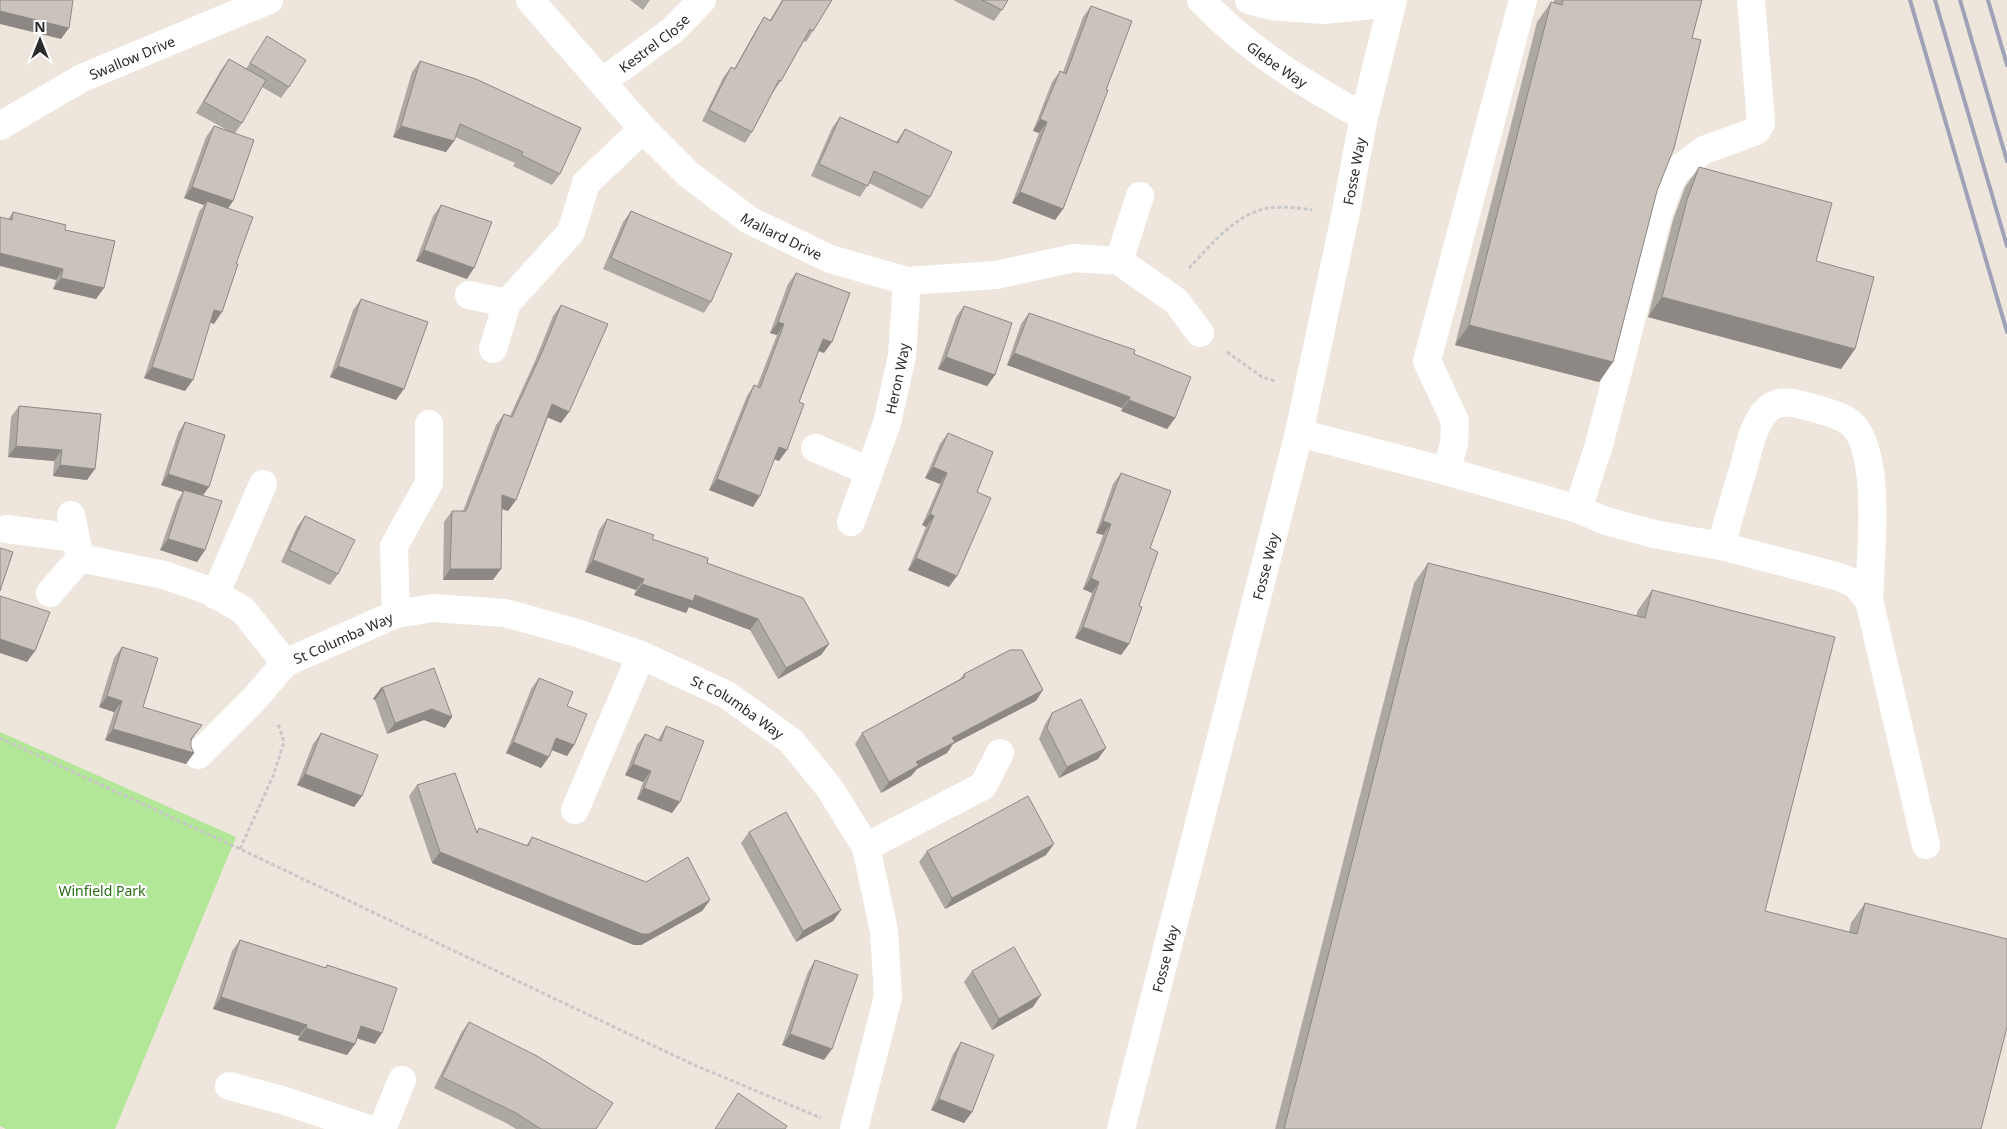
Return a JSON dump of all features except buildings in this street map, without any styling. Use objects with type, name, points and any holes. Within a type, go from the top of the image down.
[{"type":"street","name":"Swallow Drive","points":[[0,126],[82,78],[269,0]]},
{"type":"street","name":"Mallard Drive","points":[[530,0],[643,128],[688,174],[749,220],[830,259],[907,281],[996,275],[1074,258],[1119,262],[1176,301],[1200,333]]},
{"type":"street","name":"Kestrel Close","points":[[602,82],[674,29],[702,0]]},
{"type":"street","name":"Glebe Way","points":[[1201,0],[1223,24],[1268,59],[1311,88],[1364,117]]},
{"type":"street","points":[[1249,0],[1271,6],[1323,10],[1393,2]]},
{"type":"street","points":[[1446,471],[1454,444],[1455,421],[1428,361],[1523,0]]},
{"type":"street","points":[[1578,509],[1598,445],[1658,214],[1670,182],[1677,170],[1691,158],[1704,150],[1756,131],[1761,123],[1751,0]]},
{"type":"street","name":"Fosse Way","points":[[1121,1129],[1299,433],[1364,117],[1393,2]]},
{"type":"street","points":[[493,349],[507,303],[571,232],[586,183],[643,128]]},
{"type":"street","points":[[1119,262],[1140,196]]},
{"type":"street","name":"Heron Way","points":[[852,522],[887,423],[902,356],[907,281]]},
{"type":"street","points":[[469,294],[507,303]]},
{"type":"street","points":[[1721,546],[1753,433],[1764,413],[1776,403],[1794,402],[1820,410],[1848,421],[1861,434],[1872,483],[1869,600],[1926,845]]},
{"type":"street","points":[[396,614],[394,546],[429,483],[428,424]]},
{"type":"street","points":[[1299,433],[1446,471],[1578,509],[1606,521],[1654,534],[1721,546],[1840,577],[1855,584],[1869,600]]},
{"type":"street","points":[[814,448],[869,471]]},
{"type":"street","points":[[215,595],[264,484]]},
{"type":"street","name":"St Columba Way","points":[[7,529],[75,537],[215,595],[243,610],[285,663]]},
{"type":"street","points":[[50,593],[75,537]]},
{"type":"street","name":"St Columba Way","points":[[198,755],[249,705],[285,663],[396,614],[433,608],[505,612],[577,633],[641,655],[727,695],[791,741],[830,789],[866,847],[884,930],[888,997],[841,1125]]},
{"type":"street","points":[[575,810],[641,655]]},
{"type":"street","points":[[866,847],[983,786],[1000,753]]},
{"type":"street","points":[[382,1129],[402,1080]]},
{"type":"street","points":[[229,1086],[282,1100],[369,1129]]},
{"type":"path","points":[[1165,293],[1219,237],[1248,215],[1268,208],[1291,207],[1345,216]]},
{"type":"path","points":[[1200,333],[1262,377],[1307,389]]},
{"type":"path","points":[[240,848],[273,776],[284,742],[276,717],[249,705]]},
{"type":"path","points":[[0,738],[240,848],[692,1064],[841,1125]]},
{"type":"green space","name":"Winfield Park","points":[[0,732],[236,837],[115,1129],[6,1129],[0,1126]]},
{"type":"railway","points":[[1910,0],[2007,332]]},
{"type":"railway","points":[[1935,0],[2007,246]]},
{"type":"railway","points":[[1960,0],[2007,161]]},
{"type":"railway","points":[[1988,0],[2007,65]]}]
